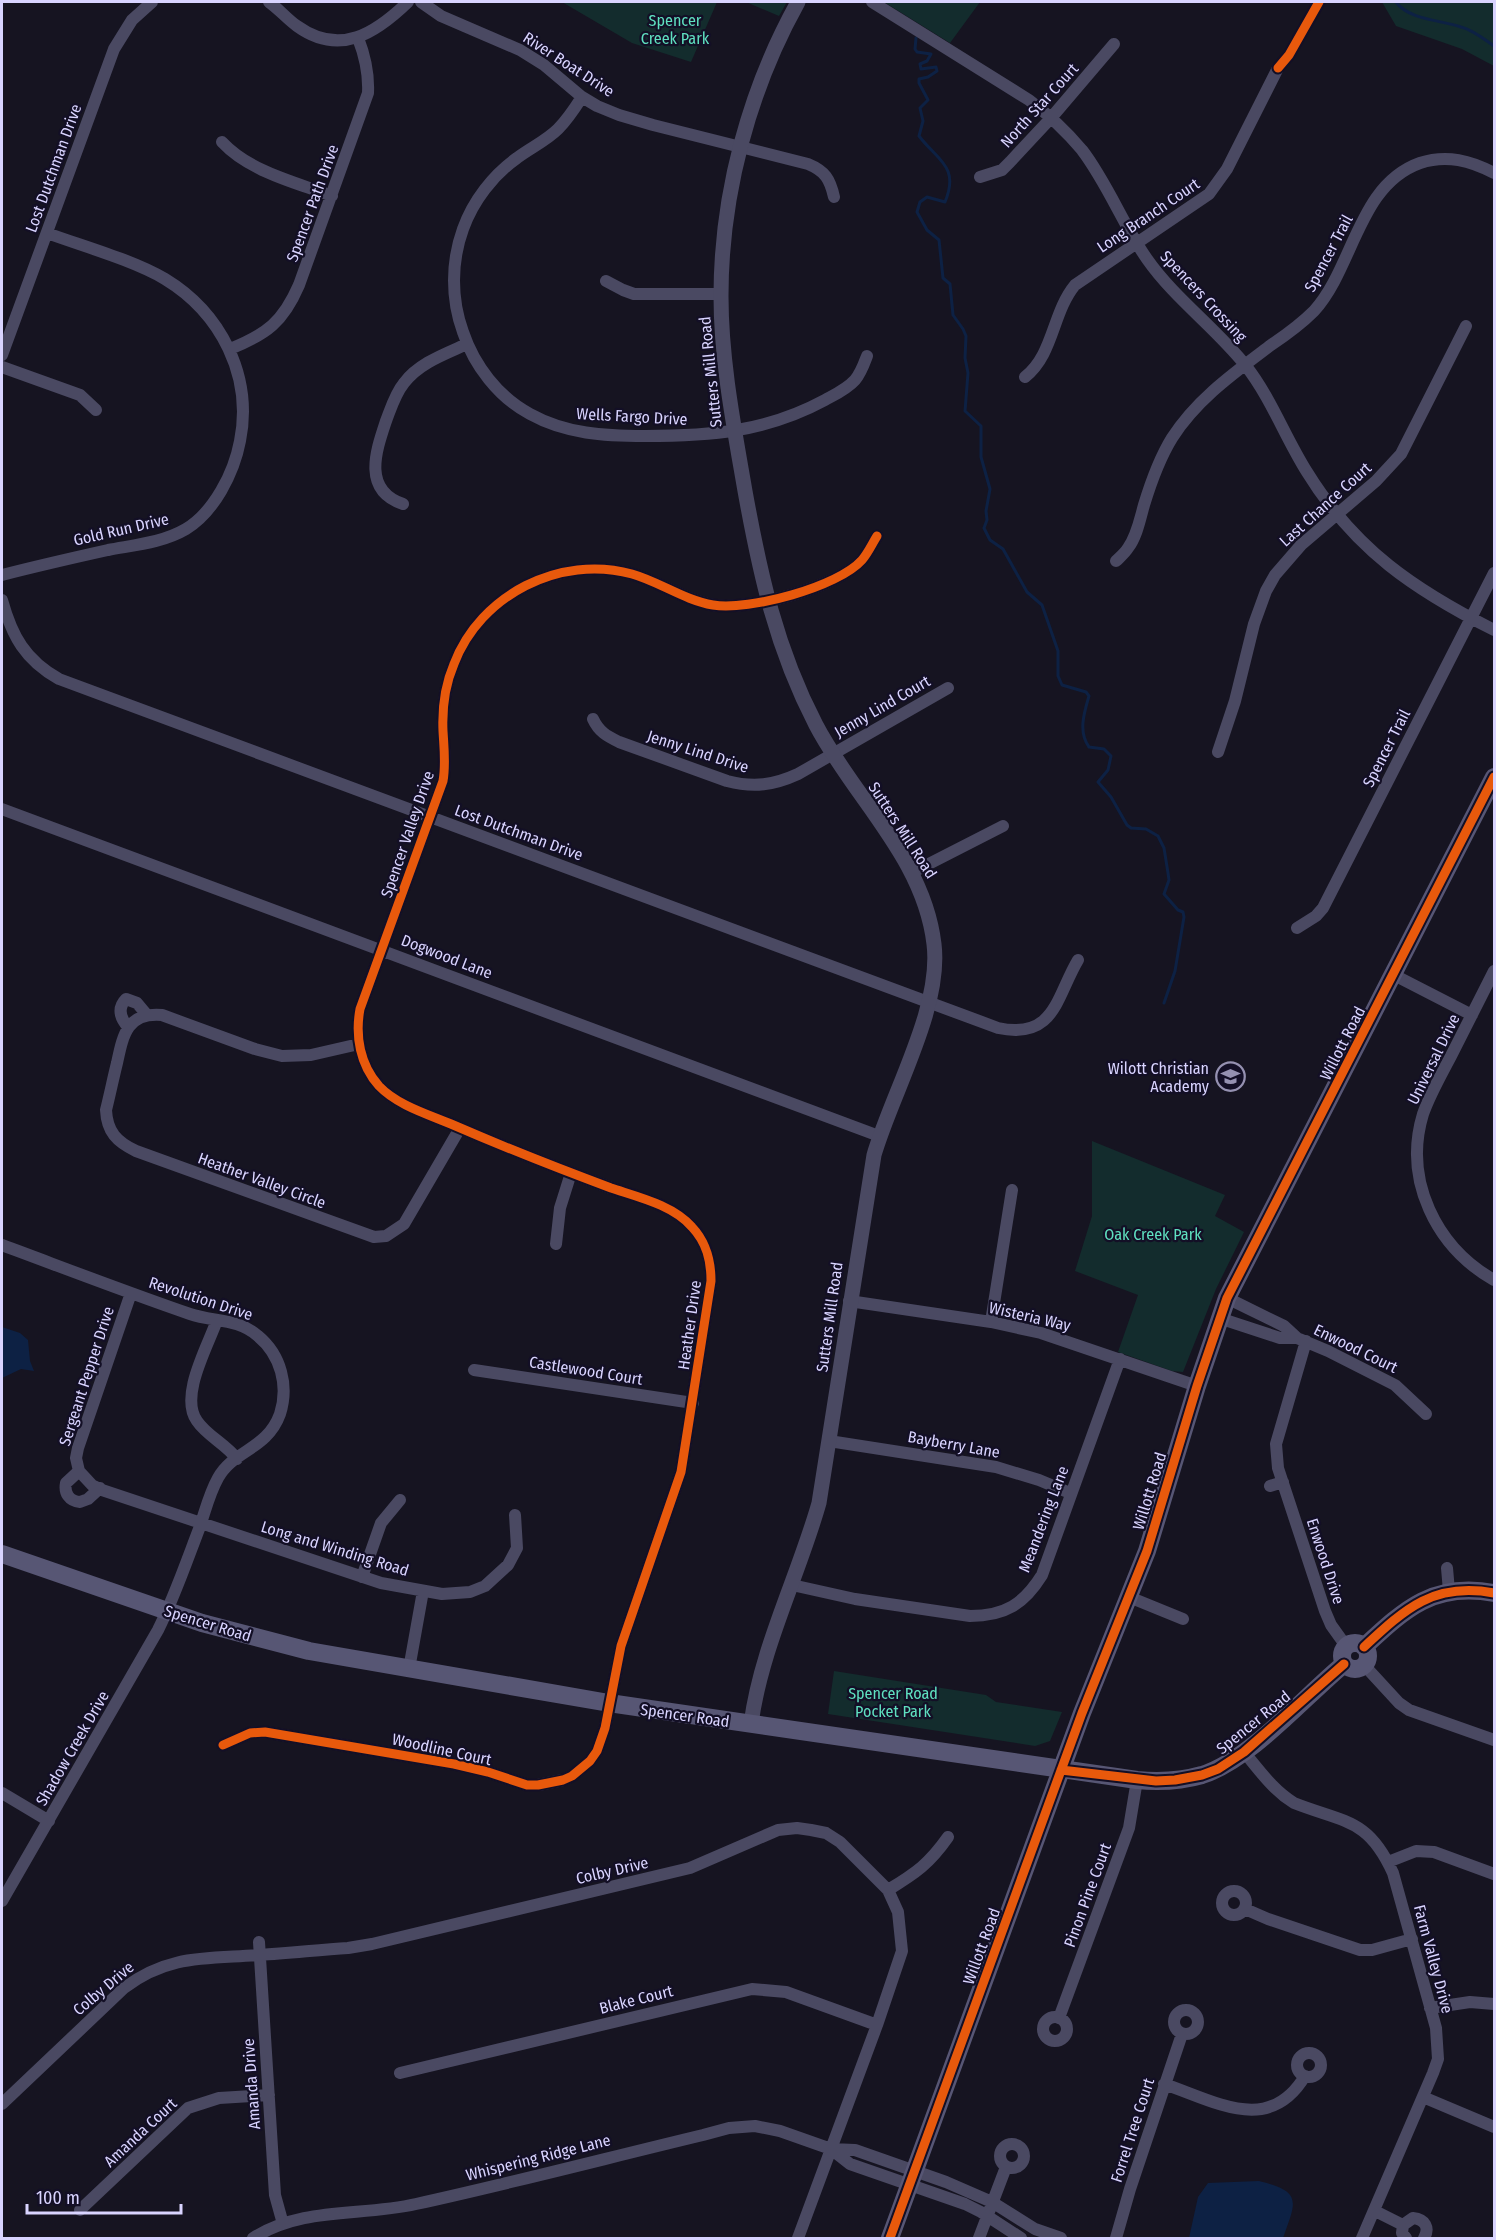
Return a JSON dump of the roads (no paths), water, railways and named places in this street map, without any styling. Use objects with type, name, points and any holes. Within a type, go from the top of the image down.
[{"type":"main road","name":"Willott Road","points":[[890,2238],[1061,1770],[1147,1551],[1197,1386],[1227,1298],[1494,777]]},
{"type":"main road","name":"Spencer Road","points":[[2,1554],[168,1611],[270,1642],[409,1669],[609,1703],[1137,1780],[1175,1780],[1218,1768],[1244,1752],[1351,1652],[1403,1613],[1432,1596],[1449,1591],[1462,1589],[1494,1593]]},
{"type":"main road","points":[[1351,1652],[1368,1658],[1364,1665]]},
{"type":"street","name":"Lost Dutchman Drive","points":[[2,355],[114,49],[132,20],[152,2]]},
{"type":"street","points":[[269,2],[297,26],[318,36],[343,40],[358,38],[381,26],[408,2]]},
{"type":"street","name":"River Boat Drive","points":[[421,2],[441,16],[520,50],[597,106],[620,115],[816,168],[825,173],[834,197]]},
{"type":"street","name":"Sutters Mill Road","points":[[751,1724],[756,1689],[819,1503],[849,1302],[870,1174],[879,1136],[920,1032],[935,968],[934,941],[923,894],[913,872],[832,754],[815,723],[792,672],[767,601],[727,376],[721,294],[725,234],[741,147],[760,82],[798,2]]},
{"type":"street","name":"Spencers Crossing","points":[[872,2],[1029,100],[1051,118],[1083,152],[1137,244],[1163,279],[1245,365],[1271,405],[1302,465],[1336,514],[1366,546],[1401,576],[1437,600],[1494,630]]},
{"type":"street","name":"Spencer Path Drive","points":[[230,349],[263,334],[286,312],[299,285],[368,93],[369,77],[358,38]]},
{"type":"street","name":"North Star Court","points":[[980,177],[1002,170],[1051,118],[1114,44]]},
{"type":"street","name":"Long Branch Court","points":[[1025,377],[1034,370],[1042,357],[1067,294],[1084,278],[1199,202],[1219,183],[1278,68]]},
{"type":"street","name":"Wells Fargo Drive","points":[[582,97],[558,129],[504,168],[471,210],[460,237],[454,264],[456,309],[475,361],[500,392],[529,414],[559,426],[587,433],[698,436],[735,431],[787,417],[838,393],[855,379],[867,356]]},
{"type":"street","points":[[222,142],[234,155],[248,164],[332,196]]},
{"type":"street","name":"Spencer Trail","points":[[1116,561],[1133,540],[1150,486],[1171,440],[1203,400],[1300,323],[1321,302],[1377,195],[1394,178],[1429,160],[1467,161],[1494,173]]},
{"type":"street","name":"Gold Run Drive","points":[[2,575],[55,561],[163,539],[189,527],[201,516],[223,487],[242,432],[242,393],[230,349],[199,304],[163,278],[47,233]]},
{"type":"street","points":[[606,280],[634,294],[721,294]]},
{"type":"street","name":"Last Chance Court","points":[[1218,752],[1235,701],[1254,624],[1266,591],[1286,561],[1317,530],[1376,481],[1401,454],[1466,326]]},
{"type":"street","points":[[403,504],[386,495],[379,484],[375,470],[375,457],[391,409],[404,382],[414,372],[467,344]]},
{"type":"street","points":[[2,367],[80,395],[96,410]]},
{"type":"street","name":"Spencer Valley Drive","points":[[359,1044],[357,1032],[360,1009],[443,781],[446,766],[443,732],[445,699],[453,664],[471,631],[485,615],[513,591],[564,572],[603,569],[632,574],[693,600],[711,605],[744,606],[816,586],[852,568],[862,561],[877,536]]},
{"type":"street","name":"Spencer Trail","points":[[1296,928],[1316,916],[1323,908],[1494,573]]},
{"type":"street","name":"Lost Dutchman Drive","points":[[2,600],[10,628],[18,643],[42,670],[58,679],[998,1028],[1010,1031],[1041,1032],[1078,960]]},
{"type":"street","name":"Jenny Lind Court","points":[[832,754],[948,688]]},
{"type":"street","name":"Jenny Lind Drive","points":[[593,719],[597,728],[604,735],[742,785],[759,786],[785,780],[832,754]]},
{"type":"street","name":"Dogwood Lane","points":[[2,809],[879,1136]]},
{"type":"street","points":[[913,872],[1003,826]]},
{"type":"street","name":"Universal Drive","points":[[1494,971],[1427,1103],[1419,1131],[1418,1163],[1425,1199],[1441,1231],[1466,1260],[1494,1280]]},
{"type":"street","points":[[1394,975],[1472,1015]]},
{"type":"street","name":"Heather Valley Circle","points":[[359,1044],[311,1055],[282,1056],[255,1049],[162,1015],[147,1014],[137,1003],[126,999],[121,1004],[120,1011],[128,1027],[122,1038],[106,1110],[106,1121],[114,1137],[124,1145],[374,1238],[386,1236],[404,1224],[460,1128]]},
{"type":"street","points":[[128,1027],[147,1014]]},
{"type":"street","name":"Heather Drive","points":[[359,1044],[369,1074],[386,1093],[401,1102],[571,1173],[666,1209],[692,1227],[708,1251],[711,1281],[681,1472],[675,1496],[621,1646],[609,1703]]},
{"type":"street","points":[[556,1244],[560,1209],[571,1173]]},
{"type":"street","points":[[991,1322],[1012,1190]]},
{"type":"street","name":"Revolution Drive","points":[[2,1245],[192,1315],[231,1322],[248,1328],[266,1343],[279,1363],[284,1387],[280,1412],[269,1434],[220,1474],[168,1611]]},
{"type":"street","name":"Sergeant Pepper Drive","points":[[131,1293],[78,1448],[76,1458],[79,1471],[92,1485],[201,1524]]},
{"type":"street","name":"Enwood Court","points":[[1227,1298],[1284,1326],[1301,1339],[1395,1385],[1426,1414]]},
{"type":"street","name":"Wisteria Way","points":[[849,1302],[991,1322],[1041,1333],[1197,1386]]},
{"type":"street","name":"Enwood Court","points":[[1219,1318],[1280,1338],[1301,1339]]},
{"type":"street","points":[[217,1320],[192,1387],[190,1404],[197,1422],[224,1443],[237,1459]]},
{"type":"street","name":"Enwood Drive","points":[[1301,1339],[1276,1444],[1278,1467],[1276,1484],[1331,1625],[1351,1652]]},
{"type":"street","name":"Meandering Lane","points":[[792,1585],[855,1599],[946,1613],[986,1616],[1000,1613],[1024,1598],[1042,1575],[1120,1359]]},
{"type":"street","name":"Castlewood Court","points":[[474,1370],[693,1403]]},
{"type":"street","name":"Bayberry Lane","points":[[829,1441],[996,1467],[1039,1480],[1070,1493]]},
{"type":"street","name":"Sergeant Pepper Drive","points":[[79,1471],[66,1483],[65,1492],[69,1498],[80,1502],[88,1499],[100,1488]]},
{"type":"street","points":[[362,1576],[381,1523],[400,1500]]},
{"type":"street","name":"Long and Winding Road","points":[[201,1524],[381,1583],[442,1594],[470,1592],[485,1586],[497,1577],[516,1554],[518,1542],[515,1515]]},
{"type":"street","points":[[1447,1568],[1449,1591]]},
{"type":"street","points":[[409,1669],[423,1590]]},
{"type":"street","points":[[1129,1597],[1183,1619]]},
{"type":"street","name":"Shadow Creek Drive","points":[[2,1901],[168,1611]]},
{"type":"street","points":[[1364,1665],[1399,1703],[1409,1710],[1494,1740]]},
{"type":"street","name":"Woodline Court","points":[[223,1745],[250,1732],[265,1732],[454,1764],[527,1785],[538,1785],[572,1776],[590,1761],[601,1738],[609,1703]]},
{"type":"street","name":"Farm Valley Drive","points":[[1244,1752],[1267,1781],[1285,1798],[1356,1826],[1375,1841],[1393,1873],[1436,2028],[1438,2059],[1362,2238]]},
{"type":"street","name":"Pinon Pine Court","points":[[1059,2018],[1129,1828],[1137,1780]]},
{"type":"street","points":[[2,1793],[49,1821]]},
{"type":"street","name":"Colby Drive","points":[[2,2104],[108,2003],[141,1976],[157,1968],[191,1959],[348,1948],[383,1941],[690,1868],[778,1830],[796,1828],[826,1833],[840,1842],[888,1890],[898,1912],[902,1951],[798,2238]]},
{"type":"street","points":[[888,1890],[915,1874],[933,1859],[948,1837]]},
{"type":"street","points":[[1388,1862],[1416,1851],[1434,1852],[1494,1874]]},
{"type":"street","points":[[1245,1909],[1360,1950],[1371,1950],[1412,1940]]},
{"type":"street","name":"Amanda Drive","points":[[259,1942],[275,2195],[283,2224]]},
{"type":"street","name":"Blake Court","points":[[400,2073],[752,1989],[786,1992],[877,2025]]},
{"type":"street","points":[[1430,2008],[1470,2002],[1494,2004]]},
{"type":"street","name":"Forrel Tree Court","points":[[1116,2238],[1130,2188],[1182,2034]]},
{"type":"street","points":[[1164,2084],[1233,2108],[1255,2111],[1270,2108],[1289,2098],[1305,2076]]},
{"type":"street","name":"Amanda Court","points":[[80,2210],[188,2109],[219,2098],[269,2095]]},
{"type":"street","points":[[1423,2097],[1494,2127]]},
{"type":"street","name":"Whispering Ridge Lane","points":[[253,2238],[266,2230],[309,2216],[413,2205],[729,2128],[755,2126],[780,2131],[831,2150],[855,2150],[987,2215],[1022,2238]]},
{"type":"street","points":[[979,2238],[1006,2167]]},
{"type":"street","name":"Whispering Ridge Lane","points":[[911,2178],[946,2182],[992,2202],[1027,2225],[1060,2238]]},
{"type":"street","points":[[1375,2211],[1403,2225]]},
{"type":"street","points":[[1406,2238],[1402,2233],[1403,2225],[1413,2218],[1421,2219],[1427,2230],[1424,2238]]},
{"type":"water","points":[[2,1327],[20,1333],[28,1340],[30,1361],[34,1371],[21,1369],[2,1378]]},
{"type":"water","points":[[1259,2181],[1283,2189],[1292,2200],[1293,2207],[1283,2238],[1189,2238],[1198,2197],[1208,2183]]},
{"type":"waterway","points":[[1396,2],[1409,13],[1470,30],[1494,46]]},
{"type":"waterway","points":[[916,38],[917,52],[931,54],[927,61],[920,64],[921,69],[936,67],[937,71],[928,77],[919,79],[928,100],[920,108],[923,121],[919,136],[944,164],[950,180],[945,202],[927,197],[920,202],[917,212],[927,230],[939,240],[943,278],[950,284],[953,315],[966,336],[965,358],[968,373],[965,411],[981,426],[981,457],[990,489],[984,528],[990,540],[1003,549],[1027,592],[1042,605],[1058,651],[1058,676],[1062,685],[1086,692],[1089,696],[1083,722],[1086,741],[1089,747],[1104,749],[1111,756],[1108,770],[1098,782],[1111,797],[1127,825],[1131,828],[1146,829],[1158,836],[1164,848],[1169,880],[1164,894],[1178,910],[1183,912],[1184,917],[1175,971],[1164,1003]]},
{"type":"place","name":"Wilott Christian Academy","points":[[1230,1077]]},
{"type":"park label","name":"Spencer Creek Park","points":[[675,29]]},
{"type":"park label","name":"Oak Creek Park","points":[[1153,1234]]},
{"type":"park label","name":"Spencer Road Pocket Park","points":[[893,1702]]}]
